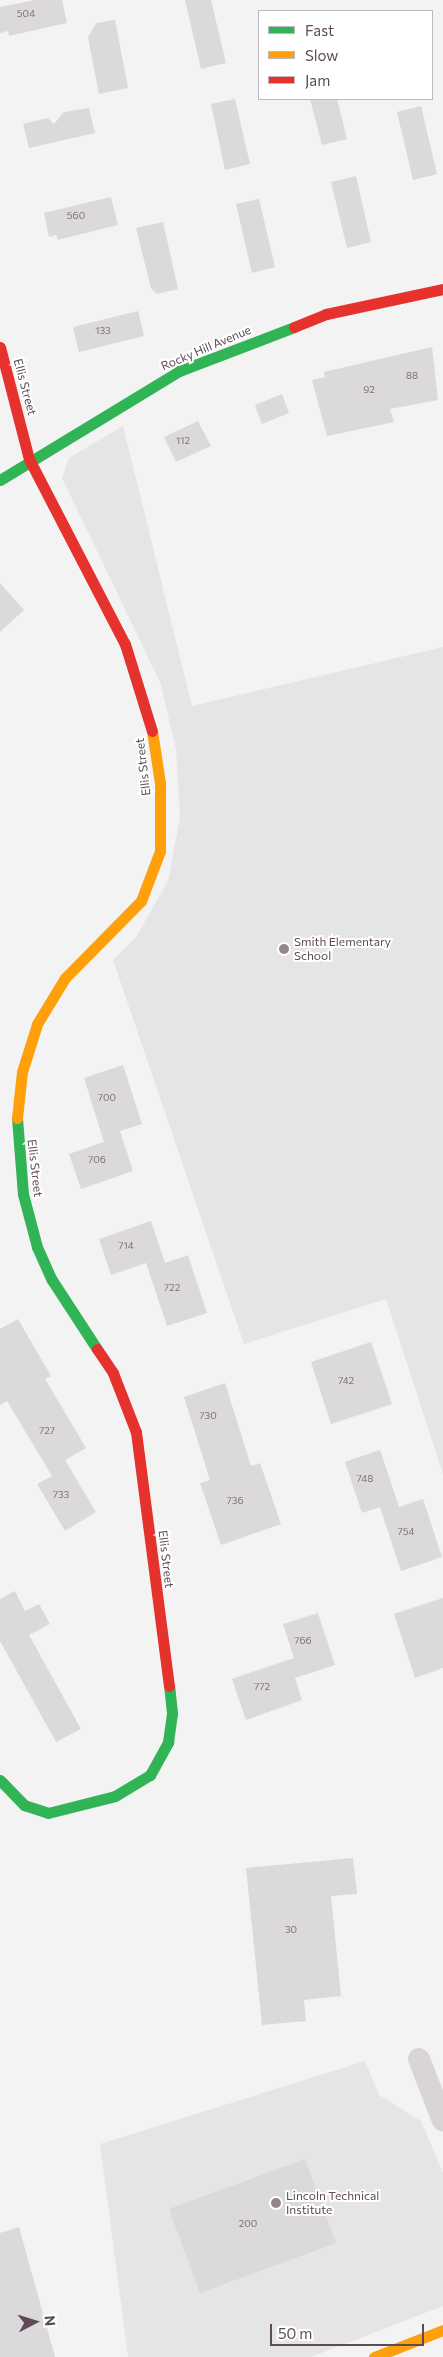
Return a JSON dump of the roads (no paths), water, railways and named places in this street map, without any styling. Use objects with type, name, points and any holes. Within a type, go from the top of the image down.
[{"type":"street","name":"Rocky Hill Avenue","points":[[0,480],[29,459],[179,371],[326,314],[443,289]]},
{"type":"street","name":"Ellis Street","points":[[0,347],[29,459],[125,644],[150,714],[160,783],[160,851],[141,901],[65,978],[37,1024],[22,1072],[16,1130],[23,1194],[37,1246],[52,1280],[113,1373],[136,1432],[172,1713],[168,1742],[150,1775],[115,1796],[48,1812],[24,1805],[0,1780]]},
{"type":"street","points":[[418,2059],[443,2121]]},
{"type":"street","points":[[374,2357],[443,2330]]},
{"type":"place","name":"Smith Elementary School","points":[[284,949]]},
{"type":"place","name":"Lincoln Technical Institute","points":[[276,2203]]}]
